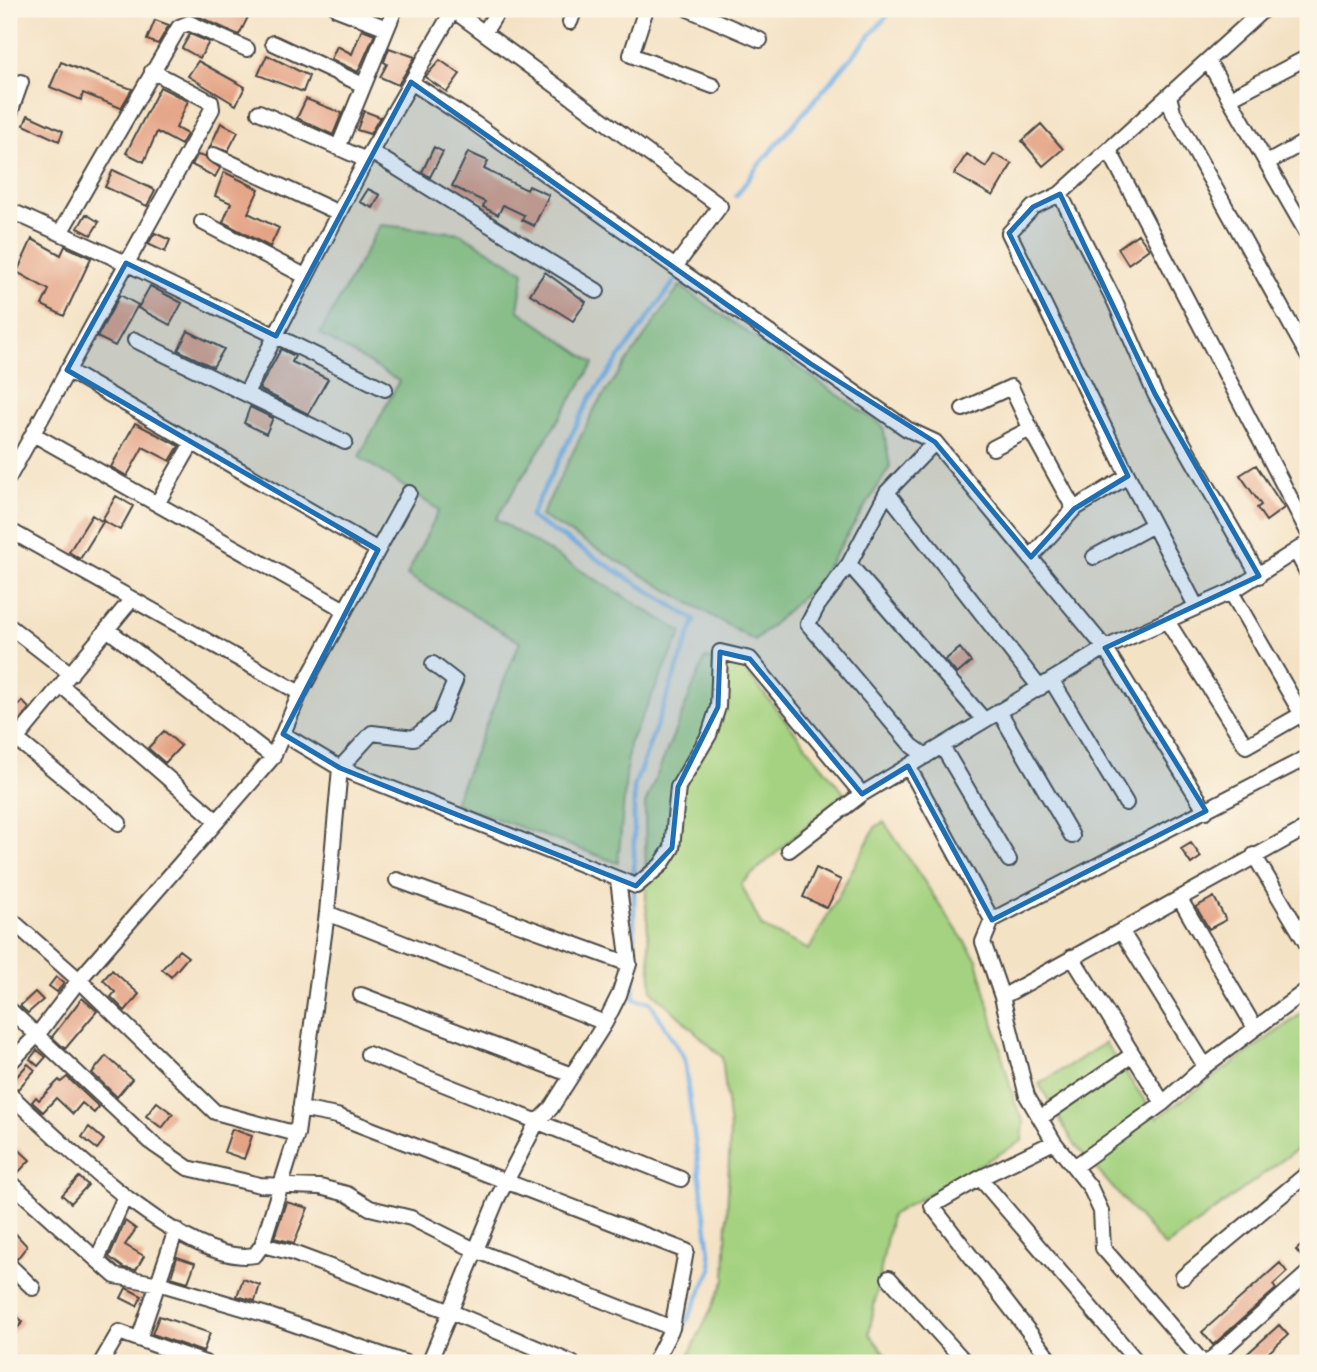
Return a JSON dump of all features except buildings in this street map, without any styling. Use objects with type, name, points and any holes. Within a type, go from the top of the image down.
[{"type":"street","points":[[337,9],[387,29]]},
{"type":"street","points":[[338,148],[396,9]]},
{"type":"street","points":[[484,33],[499,9]]},
{"type":"street","points":[[646,9],[631,55],[713,86]]},
{"type":"street","points":[[688,9],[760,40]]},
{"type":"street","points":[[1196,606],[1128,476],[1009,233],[1033,206],[1060,194],[1264,9]]},
{"type":"street","points":[[246,393],[369,156],[453,10],[720,206],[675,267]]},
{"type":"street","points":[[60,233],[179,27],[189,23],[247,49]]},
{"type":"street","points":[[273,43],[363,85]]},
{"type":"street","points":[[1230,98],[1308,57]]},
{"type":"street","points":[[1208,61],[1308,235]]},
{"type":"street","points":[[9,477],[212,109],[211,102],[152,71]]},
{"type":"street","points":[[9,116],[21,82]]},
{"type":"street","points":[[411,82],[474,123],[907,429],[935,442],[1105,648],[1206,811]]},
{"type":"street","points":[[1169,96],[1173,112],[1308,356]]},
{"type":"street","points":[[259,112],[338,148],[369,156],[597,291]]},
{"type":"street","points":[[1267,163],[1308,140]]},
{"type":"street","points":[[1109,150],[1308,532]]},
{"type":"street","points":[[214,155],[339,213]]},
{"type":"street","points":[[1060,194],[1115,302],[1155,394],[1259,576]]},
{"type":"street","points":[[10,215],[60,233],[126,263],[385,389]]},
{"type":"street","points":[[202,222],[305,276]]},
{"type":"street","points":[[135,340],[345,442]]},
{"type":"street","points":[[67,370],[378,550]]},
{"type":"street","points":[[962,409],[1011,387],[1030,429],[1074,509]]},
{"type":"street","points":[[993,448],[1030,429]]},
{"type":"street","points":[[33,434],[345,610]]},
{"type":"street","points":[[926,756],[912,746],[808,624],[818,604],[849,564],[887,492],[935,442]]},
{"type":"street","points":[[157,504],[192,443]]},
{"type":"street","points":[[1031,557],[1074,509],[1128,476]]},
{"type":"street","points":[[887,492],[1046,684],[1126,803]]},
{"type":"street","points":[[9,1064],[273,757],[300,693],[409,493]]},
{"type":"street","points":[[1094,557],[1153,525]]},
{"type":"street","points":[[9,530],[300,693]]},
{"type":"street","points":[[789,850],[862,794],[1105,648],[1231,592],[1302,547],[1308,574]]},
{"type":"street","points":[[849,564],[984,720]]},
{"type":"street","points":[[1167,621],[1246,746],[1305,720],[1231,592]]},
{"type":"street","points":[[119,823],[11,741],[66,680],[132,599]]},
{"type":"street","points":[[9,626],[217,821]]},
{"type":"street","points":[[107,628],[273,757]]},
{"type":"street","points":[[283,734],[340,768],[627,883],[661,865],[671,848],[678,787],[709,735],[718,707],[720,652],[750,659],[862,794]]},
{"type":"street","points":[[9,1094],[125,1196],[176,1230],[240,1258],[255,1255],[262,1245],[297,1134],[327,913],[340,768],[372,733],[414,738],[440,717],[455,681],[433,664]]},
{"type":"street","points":[[999,711],[1072,836]]},
{"type":"street","points":[[942,746],[1009,860]]},
{"type":"street","points":[[1308,757],[992,920],[983,942],[1002,997],[1027,1096],[1054,1142],[1090,1186],[1101,1211],[1103,1248],[1205,1363],[1308,1273]]},
{"type":"street","points":[[908,766],[992,920]]},
{"type":"street","points":[[1002,997],[1308,827]]},
{"type":"street","points":[[1254,855],[1308,946]]},
{"type":"street","points":[[397,880],[629,964]]},
{"type":"street","points":[[429,1363],[505,1182],[537,1122],[551,1108],[569,1074],[605,1023],[620,995],[629,964],[627,883]]},
{"type":"street","points":[[1180,899],[1255,1028]]},
{"type":"street","points":[[327,913],[605,1023]]},
{"type":"street","points":[[9,918],[79,980],[215,1112],[297,1134]]},
{"type":"street","points":[[1122,932],[1205,1066]]},
{"type":"street","points":[[1072,957],[1163,1103]]},
{"type":"street","points":[[1074,1167],[1163,1103],[1205,1066],[1308,989]]},
{"type":"street","points":[[361,995],[569,1074]]},
{"type":"street","points":[[9,1009],[153,1144],[188,1168],[260,1185],[320,1187],[347,1194],[370,1208],[411,1218],[475,1250],[672,1328]]},
{"type":"street","points":[[368,1054],[681,1179]]},
{"type":"street","points":[[1040,1118],[1132,1055]]},
{"type":"street","points":[[300,1109],[337,1116],[686,1251],[672,1328],[654,1363]]},
{"type":"street","points":[[1053,1363],[932,1206],[980,1178],[1054,1142]]},
{"type":"street","points":[[1182,1277],[1308,1173]]},
{"type":"street","points":[[980,1178],[1138,1363]]},
{"type":"street","points":[[9,1181],[115,1276],[159,1284],[270,1316],[406,1363]]},
{"type":"street","points":[[97,1259],[125,1196]]},
{"type":"street","points":[[139,1339],[176,1230]]},
{"type":"street","points":[[262,1245],[290,1252],[449,1311],[572,1363]]},
{"type":"street","points":[[9,1265],[33,1288]]},
{"type":"street","points":[[889,1278],[966,1363]]},
{"type":"street","points":[[101,1363],[119,1332],[205,1363]]},
{"type":"highlighted area","points":[[411,82],[811,364],[935,442],[1031,557],[1074,509],[1128,476],[1009,233],[1033,207],[1060,194],[1155,394],[1259,576],[1105,648],[1206,811],[992,920],[908,766],[862,794],[750,659],[720,652],[718,707],[678,787],[672,848],[636,886],[340,768],[283,734],[378,550],[67,370],[126,263],[276,336]]},
{"type":"green space","points":[[380,225],[460,233],[524,272],[518,310],[594,363],[496,519],[682,632],[629,744],[618,863],[454,803],[520,642],[407,575],[439,510],[359,457],[399,381],[320,334]]},
{"type":"green space","points":[[680,286],[883,426],[890,467],[817,583],[755,641],[541,516],[596,406]]},
{"type":"green space","points":[[705,658],[729,661],[745,670],[844,793],[741,884],[762,927],[809,950],[876,826],[884,822],[977,960],[1014,1101],[1024,1122],[1022,1141],[891,1215],[869,1333],[892,1363],[685,1363],[725,1280],[730,1129],[722,1057],[652,991],[646,904],[645,804]]},
{"type":"green space","points":[[1308,1009],[1308,1141],[1165,1247],[1075,1145],[1039,1084],[1105,1043],[1157,1118]]},
{"type":"waterway","points":[[736,196],[757,167],[892,10],[890,9]]},
{"type":"waterway","points":[[634,949],[634,787],[695,620],[530,517],[589,400],[679,275]]},
{"type":"waterway","points":[[634,969],[634,999],[650,1002],[684,1058],[712,1268],[667,1363]]}]
